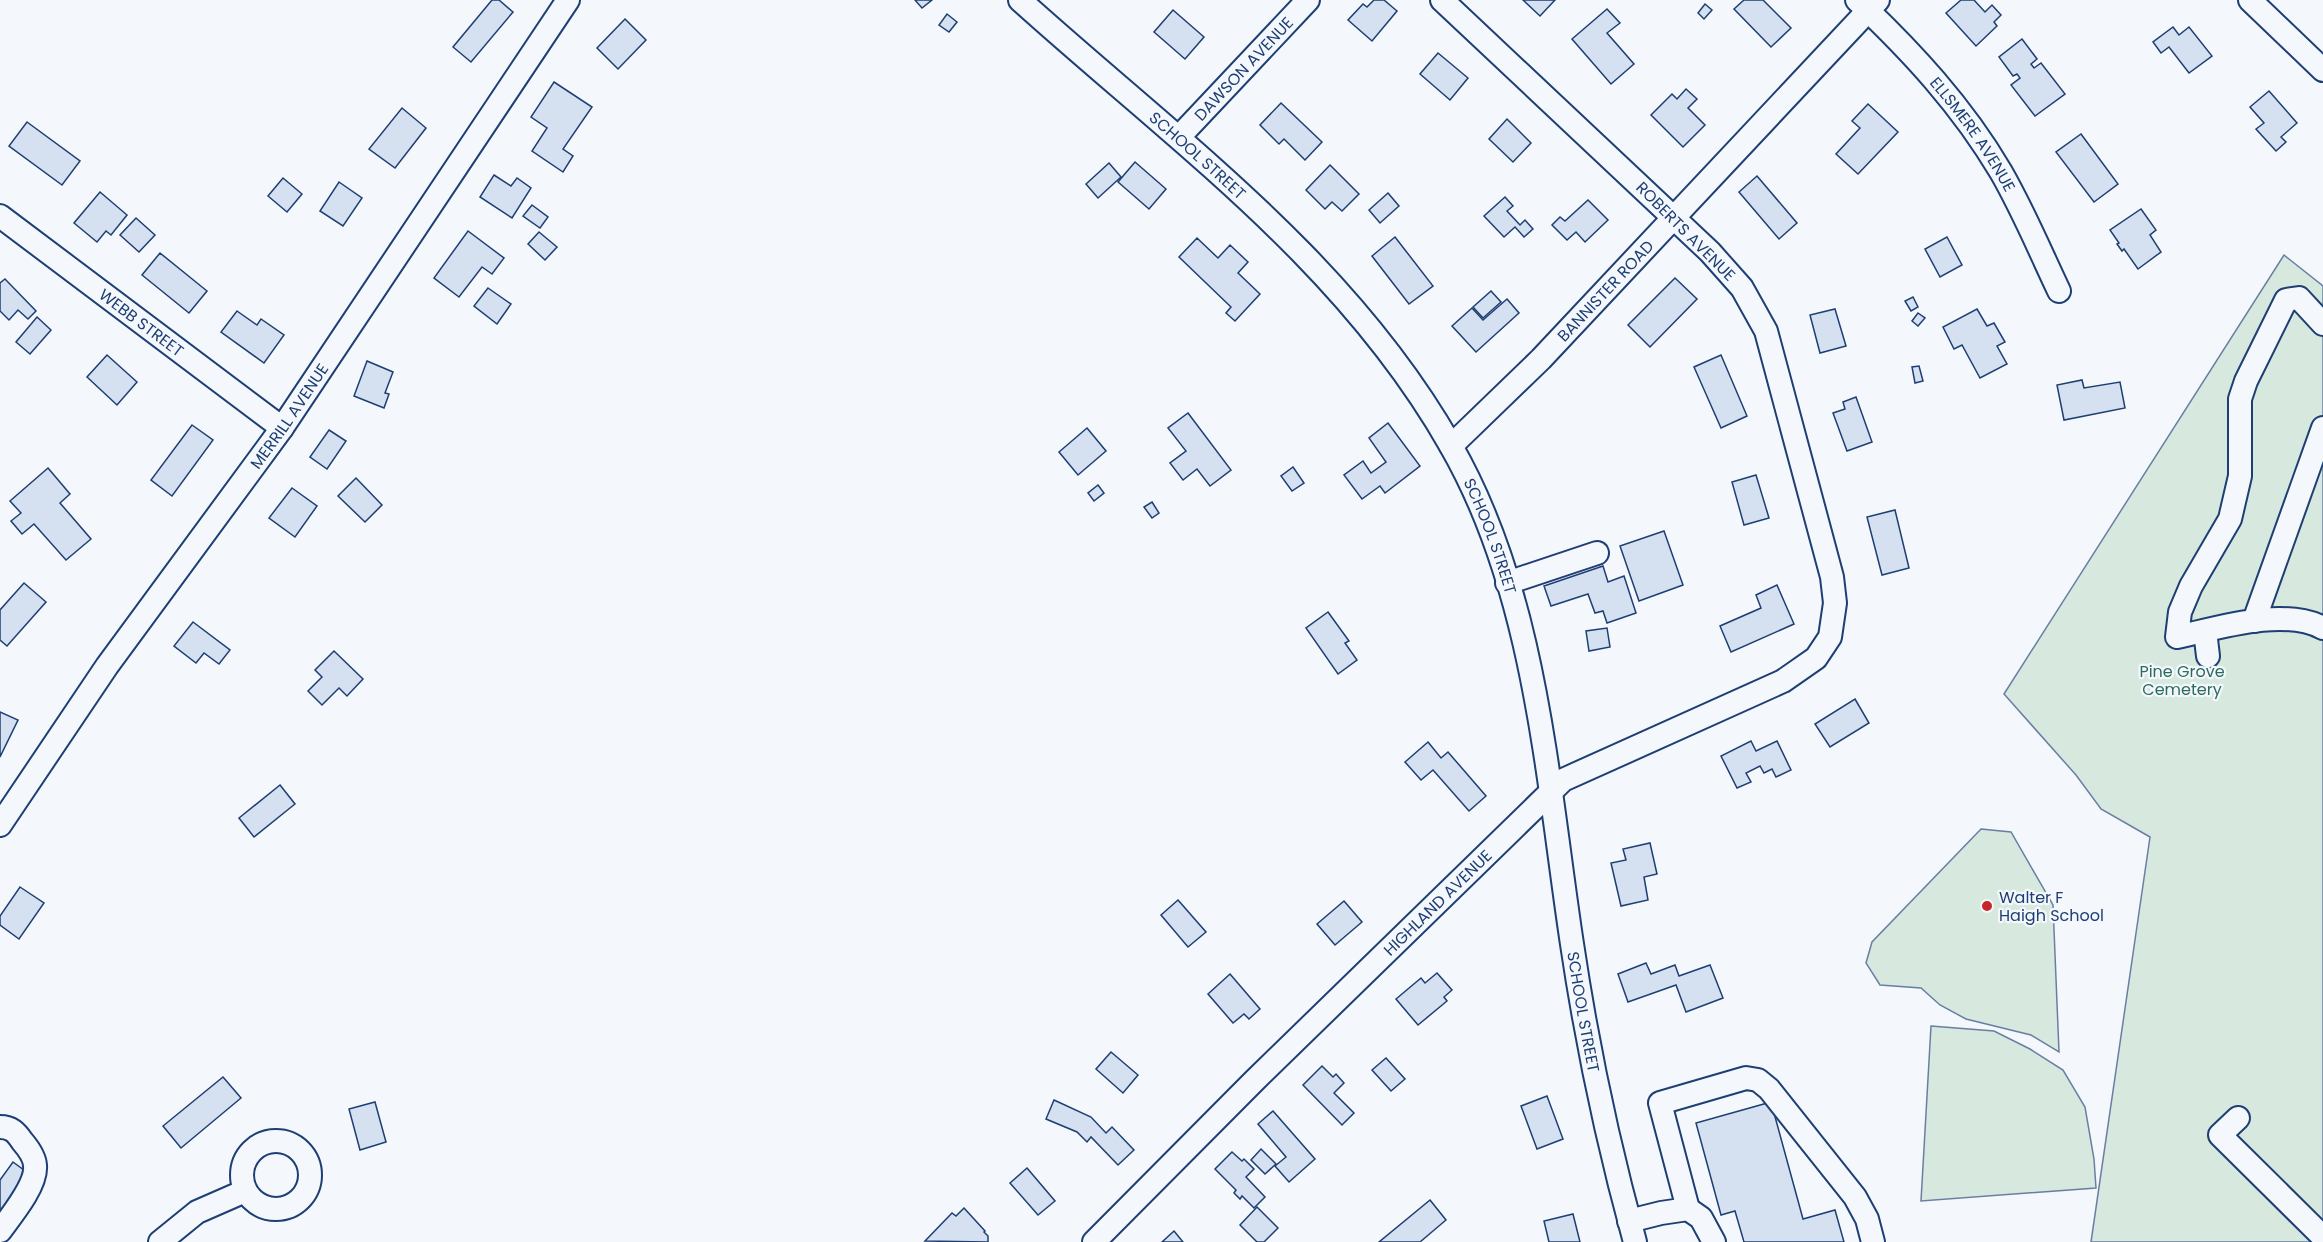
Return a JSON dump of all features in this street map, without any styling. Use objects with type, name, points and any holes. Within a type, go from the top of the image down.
[{"type":"street","name":"MERRILL AVENUE","points":[[0,825],[11,805],[106,666],[282,428],[568,0]]},
{"type":"street","name":"SCHOOL STREET","points":[[1020,0],[1256,206],[1346,299],[1398,365],[1451,446],[1470,483],[1488,526],[1507,583],[1536,704],[1591,1056],[1632,1232]]},
{"type":"street","name":"DAWSON AVENUE","points":[[1179,137],[1308,0]]},
{"type":"street","name":"ROBERTS AVENUE","points":[[1442,0],[1674,217],[1734,278],[1755,308],[1766,331],[1830,564],[1835,603],[1830,636]]},
{"type":"street","points":[[2250,0],[2323,70]]},
{"type":"street","name":"BANNISTER ROAD","points":[[1451,446],[1519,381],[1674,217],[1868,3]]},
{"type":"street","name":"ELLSMERE AVENUE","points":[[1868,3],[1933,76],[1978,135],[2001,173],[2059,291]]},
{"type":"street","name":"WEBB STREET","points":[[0,216],[282,428]]},
{"type":"street","points":[[2323,324],[2299,298],[2286,300],[2246,381],[2240,399],[2241,455],[2237,497],[2230,519],[2191,586],[2180,612],[2177,637],[2254,621],[2311,621],[2323,628]]},
{"type":"street","points":[[2254,621],[2323,428]]},
{"type":"street","points":[[1507,583],[1597,553]]},
{"type":"street","points":[[2205,631],[2208,656]]},
{"type":"street","name":"HIGHLAND AVENUE","points":[[1094,1242],[1254,1081],[1563,780],[1794,675],[1816,658],[1830,636]]},
{"type":"street","points":[[1714,1242],[1701,1218],[1688,1209],[1660,1103],[1746,1078],[1758,1080],[1769,1089],[1855,1197],[1867,1219],[1873,1242]]},
{"type":"street","points":[[2238,1118],[2220,1136],[2323,1237]]},
{"type":"street","points":[[0,1127],[11,1128],[20,1137],[36,1165],[33,1179],[0,1232]]},
{"type":"street","points":[[160,1242],[197,1212],[245,1191]]},
{"type":"street","points":[[1632,1232],[1661,1213],[1688,1209]]},
{"type":"green space","name":"Pine Grove Cemetery","points":[[2284,255],[2323,286],[2323,1242],[2091,1242],[2150,837],[2101,809],[2076,775],[2004,694]]},
{"type":"green space","points":[[1981,829],[2011,832],[2053,905],[2059,1052],[2031,1035],[1966,1019],[1940,1005],[1921,988],[1880,985],[1866,963],[1872,942]]},
{"type":"green space","points":[[1931,1026],[1994,1031],[2030,1049],[2063,1070],[2085,1107],[2094,1159],[2096,1188],[1921,1201]]},
{"type":"building","points":[[492,0],[499,0],[513,12],[471,62],[453,47]]},
{"type":"building","points":[[915,0],[932,0],[922,8]]},
{"type":"building","points":[[1374,0],[1384,0],[1397,11],[1372,41],[1348,20],[1363,4],[1367,7]]},
{"type":"building","points":[[1523,0],[1555,0],[1540,16]]},
{"type":"building","points":[[1744,0],[1763,0],[1791,28],[1771,47],[1734,9]]},
{"type":"building","points":[[1961,0],[1974,0],[1985,12],[1992,5],[2001,15],[1994,22],[1997,26],[1976,46],[1946,13]]},
{"type":"building","points":[[1705,4],[1712,10],[1704,19],[1698,13]]},
{"type":"building","points":[[1607,9],[1620,23],[1607,33],[1634,64],[1611,84],[1572,39]]},
{"type":"building","points":[[1173,10],[1204,37],[1185,59],[1154,32]]},
{"type":"building","points":[[947,14],[957,22],[949,32],[939,25]]},
{"type":"building","points":[[625,19],[646,40],[618,69],[597,48]]},
{"type":"building","points":[[2173,27],[2179,35],[2189,27],[2212,56],[2189,73],[2169,47],[2161,53],[2153,42]]},
{"type":"building","points":[[2022,39],[2037,59],[2031,64],[2034,68],[2041,63],[2065,94],[2035,116],[2011,85],[2020,78],[2017,74],[2013,76],[1999,57]]},
{"type":"building","points":[[1438,53],[1468,78],[1450,100],[1420,74]]},
{"type":"building","points":[[554,82],[592,107],[563,149],[573,156],[563,172],[532,151],[547,128],[531,117]]},
{"type":"building","points":[[1686,89],[1697,99],[1688,108],[1705,125],[1683,147],[1651,115],[1672,94],[1677,99]]},
{"type":"building","points":[[2269,91],[2297,123],[2281,137],[2286,142],[2276,151],[2256,129],[2264,123],[2250,107]]},
{"type":"building","points":[[1281,103],[1322,142],[1305,160],[1284,139],[1279,144],[1260,125]]},
{"type":"building","points":[[1868,104],[1898,132],[1858,174],[1836,154],[1860,128],[1852,121]]},
{"type":"building","points":[[402,108],[426,128],[395,168],[369,149]]},
{"type":"building","points":[[1507,119],[1531,143],[1513,162],[1489,139]]},
{"type":"building","points":[[27,122],[80,161],[62,185],[9,146]]},
{"type":"building","points":[[2081,134],[2118,184],[2094,202],[2056,152]]},
{"type":"building","points":[[1135,162],[1166,189],[1149,209],[1118,182]]},
{"type":"building","points":[[1109,163],[1121,177],[1098,198],[1086,184]]},
{"type":"building","points":[[1330,165],[1359,194],[1342,211],[1332,202],[1325,209],[1306,190]]},
{"type":"building","points":[[494,175],[511,186],[517,178],[531,188],[512,218],[480,197]]},
{"type":"building","points":[[1757,176],[1797,223],[1779,239],[1739,192]]},
{"type":"building","points":[[283,178],[302,194],[287,212],[268,196]]},
{"type":"building","points":[[339,182],[362,198],[343,226],[320,211]]},
{"type":"building","points":[[100,192],[127,215],[111,235],[106,231],[97,242],[74,223]]},
{"type":"building","points":[[1388,193],[1399,206],[1380,223],[1369,210]]},
{"type":"building","points":[[1505,197],[1513,206],[1507,211],[1520,225],[1525,220],[1533,229],[1524,237],[1515,227],[1504,237],[1484,216]]},
{"type":"building","points":[[1588,200],[1608,220],[1585,242],[1576,232],[1567,240],[1552,225],[1560,217],[1565,221]]},
{"type":"building","points":[[532,205],[548,217],[540,228],[523,216]]},
{"type":"building","points":[[2141,209],[2156,230],[2150,235],[2161,252],[2138,269],[2124,249],[2122,251],[2110,230]]},
{"type":"building","points":[[136,218],[155,235],[139,252],[120,235]]},
{"type":"building","points":[[468,231],[504,258],[492,274],[482,267],[459,297],[434,278]]},
{"type":"building","points":[[539,232],[557,247],[545,260],[528,244]]},
{"type":"building","points":[[1395,237],[1433,286],[1409,304],[1372,256]]},
{"type":"building","points":[[1947,237],[1962,265],[1940,277],[1925,249]]},
{"type":"building","points":[[1197,238],[1218,258],[1230,245],[1248,262],[1238,273],[1260,294],[1235,321],[1226,313],[1231,307],[1179,257]]},
{"type":"building","points":[[160,253],[207,291],[189,313],[142,275]]},
{"type":"building","points":[[1675,278],[1697,299],[1650,347],[1628,325]]},
{"type":"building","points":[[5,279],[36,311],[28,319],[18,310],[9,320],[0,311],[0,283]]},
{"type":"building","points":[[488,288],[511,304],[497,324],[474,306]]},
{"type":"building","points":[[1491,291],[1501,302],[1483,318],[1473,307]]},
{"type":"building","points":[[1913,297],[1918,307],[1911,311],[1905,301]]},
{"type":"building","points":[[1507,299],[1519,313],[1476,352],[1452,326],[1472,308],[1483,320]]},
{"type":"building","points":[[1835,309],[1846,346],[1820,353],[1810,315]]},
{"type":"building","points":[[1977,309],[1987,326],[1994,323],[2005,342],[1997,346],[2007,364],[1980,378],[1962,345],[1954,349],[1943,327]]},
{"type":"building","points":[[237,311],[257,325],[261,319],[284,335],[264,363],[221,332]]},
{"type":"building","points":[[1918,313],[1925,318],[1918,326],[1912,321]]},
{"type":"building","points":[[37,317],[51,330],[30,354],[16,342]]},
{"type":"building","points":[[107,355],[137,382],[117,405],[87,377]]},
{"type":"building","points":[[1721,355],[1747,416],[1721,428],[1694,367]]},
{"type":"building","points":[[367,361],[393,372],[385,393],[389,394],[384,408],[354,396]]},
{"type":"building","points":[[1919,366],[1923,381],[1915,383],[1912,367]]},
{"type":"building","points":[[2082,380],[2084,388],[2120,382],[2125,408],[2064,420],[2057,385]]},
{"type":"building","points":[[1856,397],[1872,442],[1847,451],[1833,413],[1845,409],[1843,402]]},
{"type":"building","points":[[1188,413],[1231,470],[1210,486],[1197,469],[1183,480],[1170,463],[1186,451],[1168,428]]},
{"type":"building","points":[[1388,423],[1420,466],[1385,493],[1380,486],[1362,499],[1344,475],[1363,461],[1371,473],[1386,462],[1369,438]]},
{"type":"building","points":[[192,425],[213,440],[172,496],[151,480]]},
{"type":"building","points":[[1087,428],[1106,451],[1078,475],[1059,452]]},
{"type":"building","points":[[329,430],[346,441],[327,469],[310,457]]},
{"type":"building","points":[[1293,467],[1304,483],[1292,491],[1281,476]]},
{"type":"building","points":[[48,468],[70,494],[60,503],[91,539],[66,560],[34,524],[22,534],[11,521],[21,513],[10,501]]},
{"type":"building","points":[[1756,475],[1769,518],[1744,525],[1732,482]]},
{"type":"building","points":[[356,478],[382,505],[365,522],[338,496]]},
{"type":"building","points":[[1098,485],[1104,493],[1094,501],[1088,493]]},
{"type":"building","points":[[292,488],[317,506],[295,537],[269,518]]},
{"type":"building","points":[[1152,502],[1159,513],[1152,518],[1144,507]]},
{"type":"building","points":[[1895,510],[1909,568],[1882,575],[1867,517]]},
{"type":"building","points":[[1664,531],[1683,585],[1639,601],[1620,546]]},
{"type":"building","points":[[1603,566],[1608,582],[1624,576],[1636,613],[1607,623],[1603,611],[1595,613],[1588,594],[1551,606],[1544,586]]},
{"type":"building","points":[[24,583],[46,602],[7,646],[0,640],[0,610]]},
{"type":"building","points":[[1777,585],[1794,624],[1731,652],[1720,626],[1761,608],[1756,595]]},
{"type":"building","points":[[1328,612],[1349,641],[1345,643],[1357,660],[1338,674],[1306,628]]},
{"type":"building","points":[[193,622],[230,650],[219,664],[204,653],[196,663],[174,646]]},
{"type":"building","points":[[1607,628],[1610,647],[1589,651],[1586,631]]},
{"type":"building","points":[[334,651],[363,679],[347,696],[339,688],[322,705],[308,691],[322,677],[315,670]]},
{"type":"building","points":[[1855,699],[1869,723],[1830,747],[1815,724]]},
{"type":"building","points":[[0,712],[18,720],[0,757]]},
{"type":"building","points":[[1751,741],[1756,751],[1777,741],[1791,770],[1776,777],[1772,769],[1764,773],[1760,766],[1746,773],[1751,782],[1737,788],[1721,756]]},
{"type":"building","points":[[1428,742],[1441,758],[1448,752],[1486,796],[1469,811],[1433,770],[1421,780],[1405,762]]},
{"type":"building","points":[[280,785],[295,804],[254,837],[239,818]]},
{"type":"building","points":[[1650,843],[1657,874],[1644,877],[1648,900],[1621,906],[1611,863],[1626,860],[1623,849]]},
{"type":"building","points":[[20,887],[44,903],[19,939],[0,925],[0,916]]},
{"type":"building","points":[[1178,900],[1206,932],[1188,947],[1161,915]]},
{"type":"building","points":[[1344,901],[1362,922],[1335,945],[1317,924]]},
{"type":"building","points":[[1646,963],[1651,974],[1675,965],[1679,976],[1710,965],[1723,998],[1686,1012],[1676,985],[1628,1002],[1618,974]]},
{"type":"building","points":[[1437,973],[1452,990],[1444,997],[1447,1001],[1418,1025],[1396,999],[1421,978],[1425,983]]},
{"type":"building","points":[[1230,974],[1260,1009],[1249,1019],[1244,1014],[1233,1023],[1208,994]]},
{"type":"building","points":[[1111,1052],[1138,1075],[1123,1093],[1096,1069]]},
{"type":"building","points":[[1386,1058],[1405,1079],[1391,1091],[1372,1070]]},
{"type":"building","points":[[1322,1066],[1333,1077],[1336,1074],[1344,1083],[1334,1093],[1354,1113],[1342,1125],[1303,1085]]},
{"type":"building","points":[[223,1077],[241,1098],[181,1148],[163,1126]]},
{"type":"building","points":[[1547,1096],[1563,1139],[1537,1149],[1521,1106]]},
{"type":"building","points":[[1054,1100],[1091,1117],[1106,1133],[1112,1127],[1134,1150],[1118,1165],[1091,1137],[1087,1142],[1077,1132],[1046,1119]]},
{"type":"building","points":[[375,1102],[386,1142],[360,1150],[349,1109]]},
{"type":"building","points":[[1771,1102],[1803,1219],[1835,1210],[1844,1242],[1744,1242],[1735,1211],[1721,1215],[1696,1123]]},
{"type":"building","points":[[1273,1111],[1315,1159],[1289,1182],[1275,1166],[1286,1157],[1258,1124]]},
{"type":"building","points":[[1261,1149],[1276,1164],[1265,1174],[1251,1160]]},
{"type":"building","points":[[1232,1152],[1254,1169],[1246,1177],[1265,1197],[1254,1208],[1242,1196],[1240,1199],[1234,1193],[1236,1190],[1215,1169]]},
{"type":"building","points":[[13,1162],[32,1176],[0,1219],[0,1180]]},
{"type":"building","points":[[1027,1168],[1055,1201],[1038,1215],[1010,1183]]},
{"type":"building","points":[[1430,1200],[1446,1220],[1420,1242],[1379,1242]]},
{"type":"building","points":[[1257,1207],[1278,1228],[1264,1242],[1257,1242],[1240,1225]]},
{"type":"building","points":[[964,1208],[985,1231],[988,1242],[925,1241],[952,1213],[956,1216]]},
{"type":"building","points":[[1573,1214],[1580,1242],[1549,1242],[1544,1221]]},
{"type":"building","points":[[1174,1231],[1183,1242],[1162,1242]]},
{"type":"place","name":"Walter F Haigh School","points":[[1987,906]]}]
